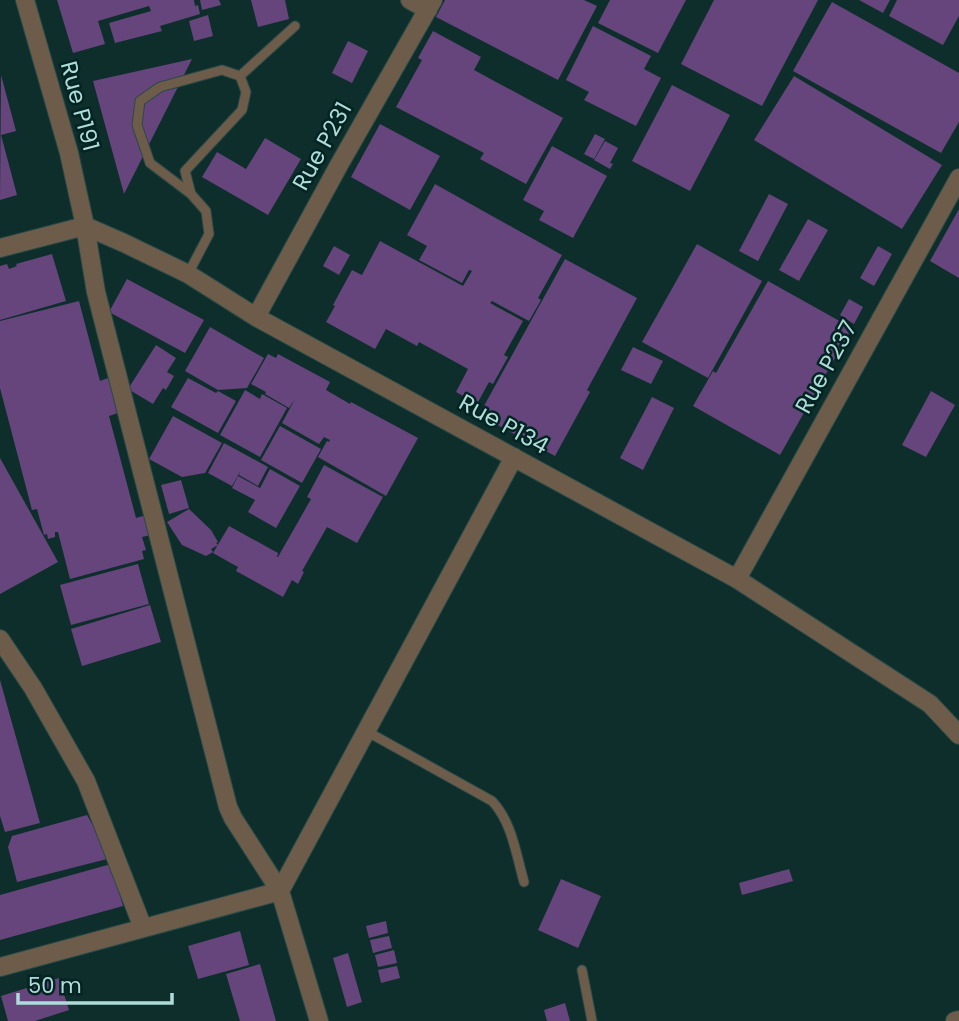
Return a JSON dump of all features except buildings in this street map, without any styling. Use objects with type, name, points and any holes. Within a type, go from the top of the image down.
[{"type":"street","name":"Rue P191","points":[[25,0],[69,153],[96,292],[228,807],[280,891],[319,1021]]},
{"type":"street","points":[[410,0],[430,5]]},
{"type":"street","name":"Rue P231","points":[[256,317],[430,5]]},
{"type":"street","name":"Rue P237","points":[[737,579],[959,178]]},
{"type":"street","points":[[0,248],[85,226]]},
{"type":"street","name":"Rue P134","points":[[85,226],[188,274],[256,317],[737,579],[930,704],[959,735]]},
{"type":"street","points":[[0,967],[280,891],[514,457]]},
{"type":"street","points":[[0,639],[33,688],[86,781],[144,928]]},
{"type":"lane","points":[[240,76],[295,26]]},
{"type":"lane","points":[[188,274],[209,234],[206,211],[191,194],[150,163],[137,125],[140,101],[160,87],[222,70],[240,76]]},
{"type":"lane","points":[[191,194],[185,171],[242,110],[246,92],[240,76]]},
{"type":"lane","points":[[366,731],[492,801],[502,811],[524,882]]},
{"type":"lane","points":[[582,970],[592,1021]]}]
